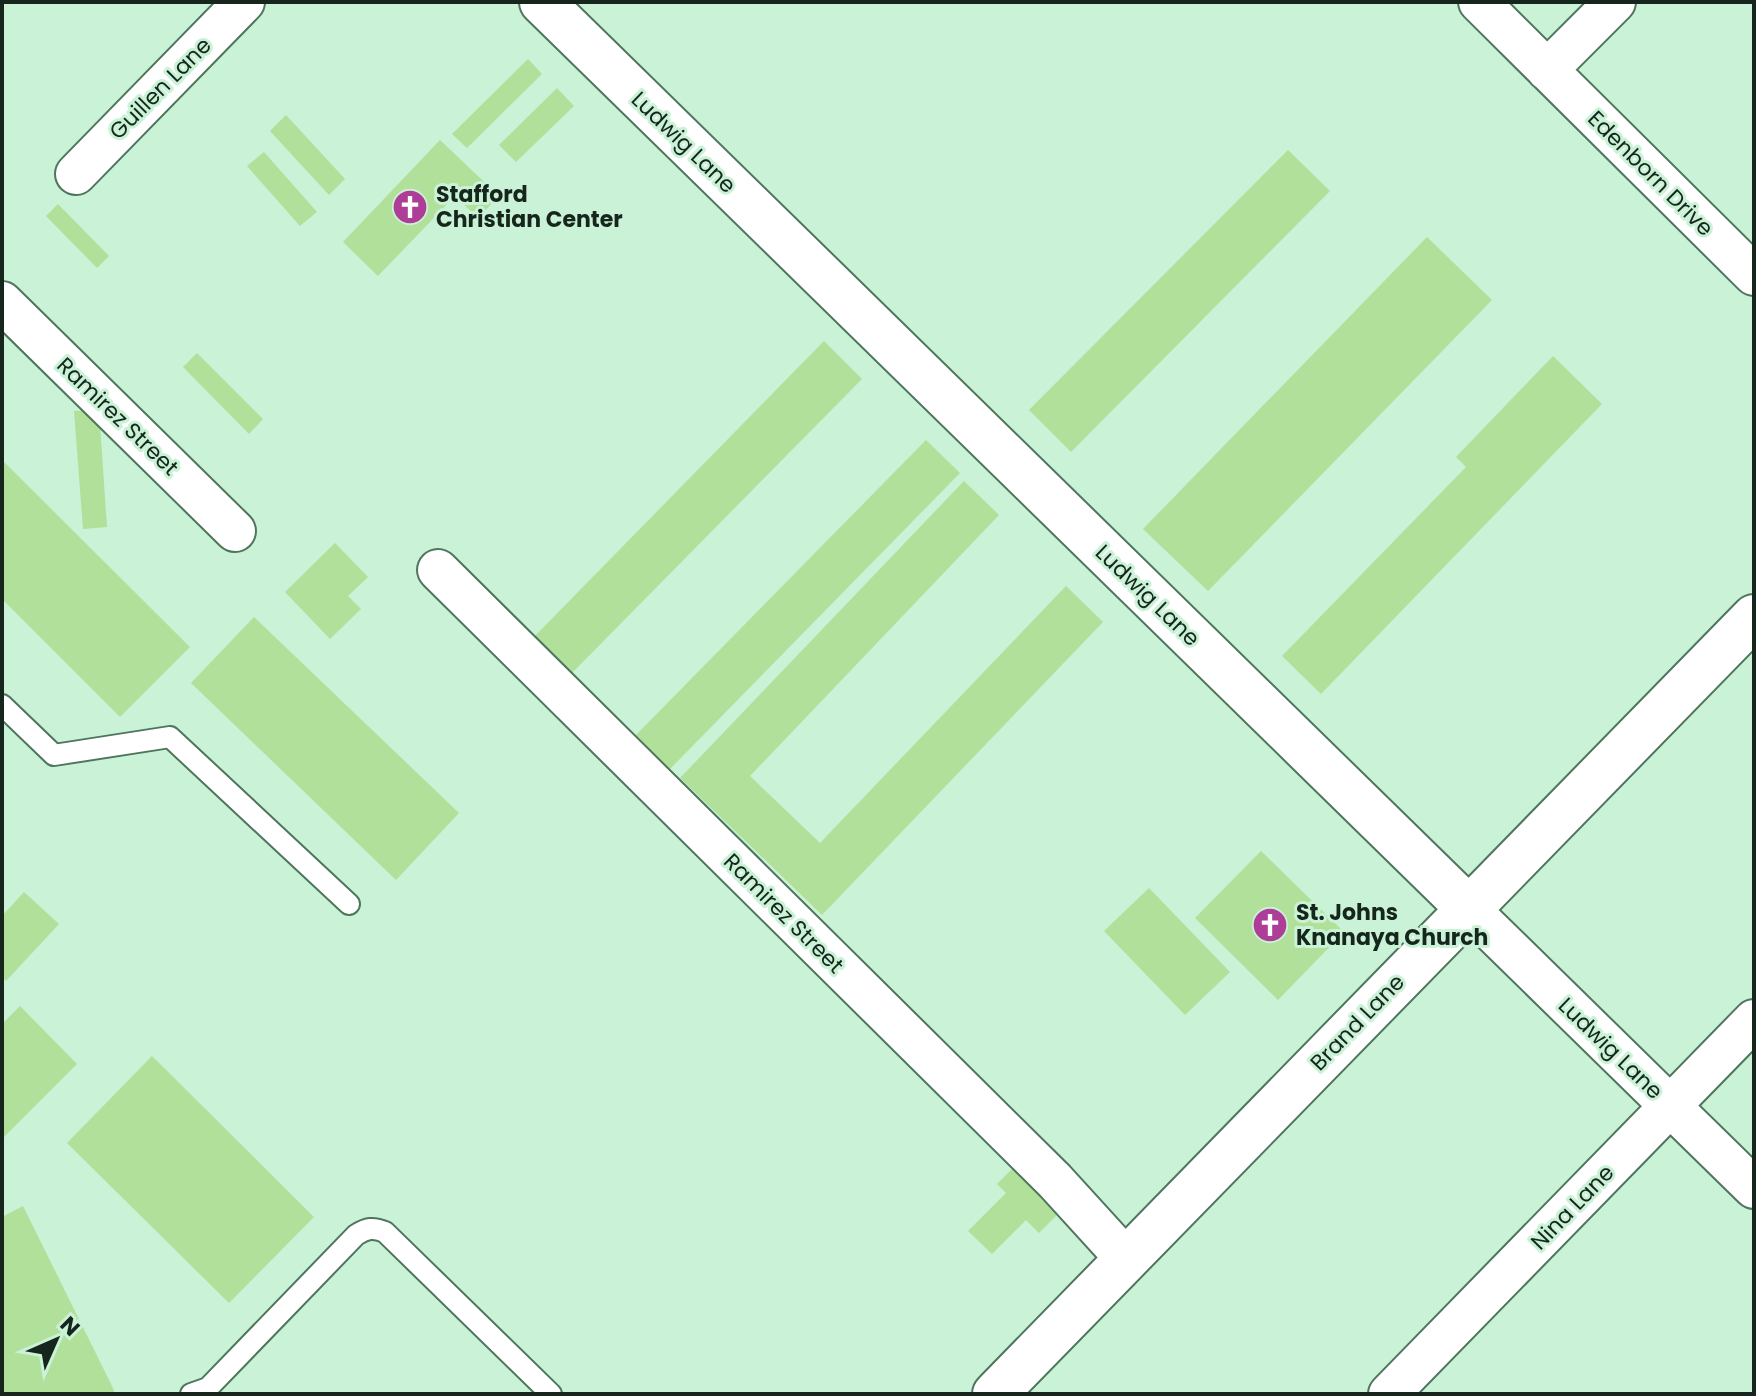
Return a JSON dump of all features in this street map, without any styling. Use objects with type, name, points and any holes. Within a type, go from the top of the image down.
[{"type":"street","name":"Guillen Lane","points":[[76,174],[244,2]]},
{"type":"street","name":"Ludwig Lane","points":[[542,2],[1754,1188]]},
{"type":"street","name":"Edenborn Drive","points":[[1479,2],[1754,275]]},
{"type":"street","points":[[1547,70],[1615,2]]},
{"type":"street","name":"Ramirez Street","points":[[2,302],[235,531]]},
{"type":"street","name":"Ramirez Street","points":[[438,570],[1055,1181],[1127,1260]]},
{"type":"street","name":"Brand Lane","points":[[995,1394],[1754,617]]},
{"type":"street","name":"Nina Lane","points":[[1389,1394],[1754,1020]]},
{"type":"lane","points":[[2,705],[54,755],[170,737],[349,904]]},
{"type":"lane","points":[[191,1394],[208,1388],[356,1235],[366,1228],[376,1228],[385,1232],[551,1394]]},
{"type":"building","points":[[528,59],[542,74],[467,148],[452,134]]},
{"type":"building","points":[[557,88],[574,106],[516,162],[499,145]]},
{"type":"building","points":[[286,115],[345,179],[329,195],[270,131]]},
{"type":"building","name":"Stafford Christian Center","points":[[440,140],[499,196],[478,218],[455,196],[378,276],[343,242]]},
{"type":"building","points":[[1288,150],[1330,191],[1071,452],[1029,410]]},
{"type":"building","points":[[264,152],[317,212],[300,226],[247,166]]},
{"type":"building","points":[[58,204],[109,256],[97,268],[46,216]]},
{"type":"building","points":[[1427,237],[1492,300],[1208,591],[1143,529]]},
{"type":"building","points":[[824,341],[862,379],[568,677],[531,640]]},
{"type":"building","points":[[197,353],[263,419],[249,434],[183,367]]},
{"type":"building","points":[[1553,356],[1602,404],[1321,694],[1282,656],[1466,467],[1456,457]]},
{"type":"building","points":[[99,410],[107,527],[83,529],[74,411]]},
{"type":"building","points":[[926,440],[960,473],[669,770],[635,736]]},
{"type":"building","points":[[2,460],[190,647],[120,717],[2,599]]},
{"type":"building","points":[[964,481],[999,515],[750,776],[820,843],[1066,586],[1103,622],[822,915],[680,778]]},
{"type":"building","points":[[335,543],[368,577],[348,596],[361,609],[330,639],[285,592]]},
{"type":"building","points":[[254,617],[459,813],[396,880],[191,683]]},
{"type":"building","name":"St. Johns Knanaya Church","points":[[1261,851],[1344,932],[1278,1000],[1195,918]]},
{"type":"building","points":[[1149,888],[1230,972],[1185,1015],[1104,931]]},
{"type":"building","points":[[24,892],[59,924],[6,981],[2,977],[2,916]]},
{"type":"building","points":[[20,1006],[77,1064],[2,1139],[2,1024]]},
{"type":"building","points":[[152,1056],[314,1217],[229,1303],[67,1143]]},
{"type":"building","points":[[1014,1167],[1060,1212],[1039,1233],[1026,1220],[992,1254],[968,1231],[1006,1193],[997,1184]]},
{"type":"building","points":[[23,1206],[115,1394],[2,1394],[2,1217]]},
{"type":"place","name":"Stafford Christian Center","points":[[410,207]]},
{"type":"place","name":"St. Johns Knanaya Church","points":[[1270,925]]}]
